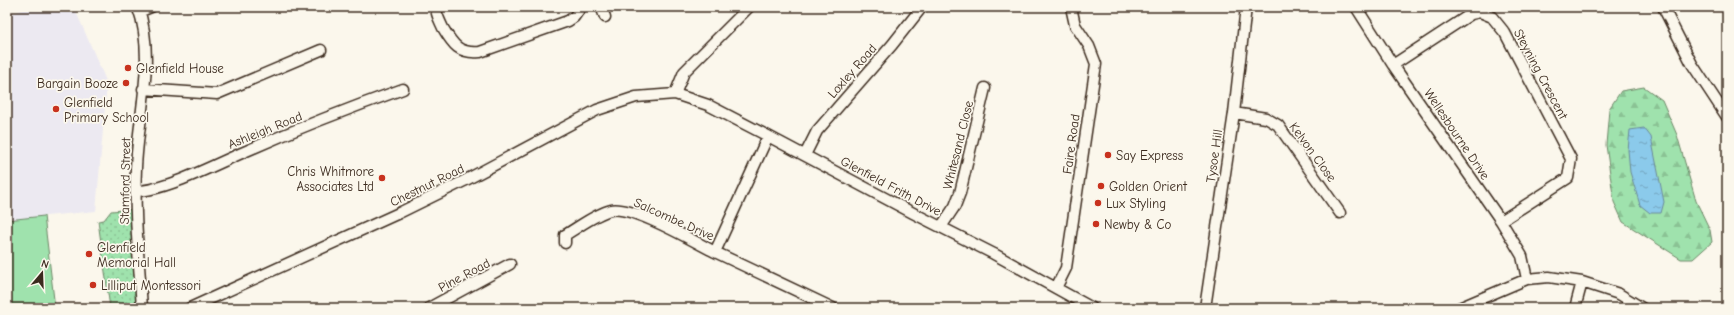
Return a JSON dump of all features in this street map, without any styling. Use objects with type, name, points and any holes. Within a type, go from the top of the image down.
[{"type":"street","points":[[138,9],[151,7]]},
{"type":"street","points":[[436,7],[436,12],[440,22],[451,41],[463,50],[480,52],[568,21],[574,17],[581,7]]},
{"type":"street","points":[[676,94],[684,72],[749,7]]},
{"type":"street","name":"Loxley Road","points":[[805,155],[817,131],[892,45],[922,7]]},
{"type":"street","name":"Faire Road","points":[[1056,288],[1066,268],[1096,64],[1089,46],[1075,25],[1071,7]]},
{"type":"street","name":"Tysoe Hill","points":[[1205,308],[1234,113],[1246,7]]},
{"type":"street","name":"Wellesbourne Drive","points":[[1356,7],[1501,221],[1522,256],[1527,279]]},
{"type":"street","points":[[1663,7],[1692,64],[1727,118]]},
{"type":"street","name":"Stamford Street","points":[[138,9],[145,40],[143,89],[137,151],[136,191],[142,308]]},
{"type":"street","name":"Steyning Crescent","points":[[1394,65],[1471,14],[1480,12],[1492,17],[1505,33],[1571,159],[1568,178],[1501,221]]},
{"type":"street","points":[[143,89],[217,94],[321,50]]},
{"type":"street","name":"Whitesand Close","points":[[941,227],[955,206],[960,193],[985,88]]},
{"type":"street","name":"Ashleigh Road","points":[[136,191],[145,191],[166,186],[246,151],[403,89]]},
{"type":"street","name":"Glenfield Frith Drive","points":[[676,94],[708,105],[994,254],[1092,308]]},
{"type":"street","name":"Chestnut Road","points":[[190,308],[399,213],[464,181],[597,110],[636,97],[676,94]]},
{"type":"street","name":"Kelvon Close","points":[[1234,113],[1266,118],[1278,125],[1340,213]]},
{"type":"street","name":"Salcombe Drive","points":[[715,252],[768,136]]},
{"type":"street","name":"Salcombe Drive","points":[[565,243],[565,235],[604,212],[621,210],[638,214],[833,308]]},
{"type":"street","name":"Pine Road","points":[[429,308],[510,264]]},
{"type":"street","points":[[1459,308],[1527,279],[1549,277],[1582,282],[1619,294],[1642,308]]},
{"type":"street","points":[[1575,308],[1582,282]]},
{"type":"shaded area","name":"Glenfield Primary School","points":[[31,7],[74,7],[107,83],[96,211],[7,220],[7,15]]},
{"type":"green space","points":[[1644,87],[1662,100],[1677,135],[1696,201],[1710,230],[1712,242],[1693,259],[1681,259],[1623,222],[1614,202],[1606,145],[1609,109],[1621,91]]},
{"type":"green space","points":[[136,209],[142,308],[110,308],[98,221],[104,220],[111,211]]},
{"type":"green space","points":[[44,216],[55,308],[7,308],[7,220]]},
{"type":"water","points":[[1644,128],[1651,137],[1664,202],[1661,213],[1650,213],[1640,205],[1630,172],[1628,150],[1630,130]]},
{"type":"place","name":"Glenfield House","points":[[128,68]]},
{"type":"place","name":"Bargain Booze","points":[[126,83]]},
{"type":"place","name":"Glenfield Primary School","points":[[56,109]]},
{"type":"place","name":"Say Express","points":[[1108,155]]},
{"type":"place","name":"Chris Whitmore Associates Ltd","points":[[382,178]]},
{"type":"place","name":"Golden Orient","points":[[1101,186]]},
{"type":"place","name":"Lux Styling","points":[[1098,203]]},
{"type":"place","name":"Newby & Co","points":[[1096,224]]},
{"type":"place","name":"Glenfield Memorial Hall","points":[[89,254]]},
{"type":"place","name":"Lilliput Montessori","points":[[93,285]]}]
